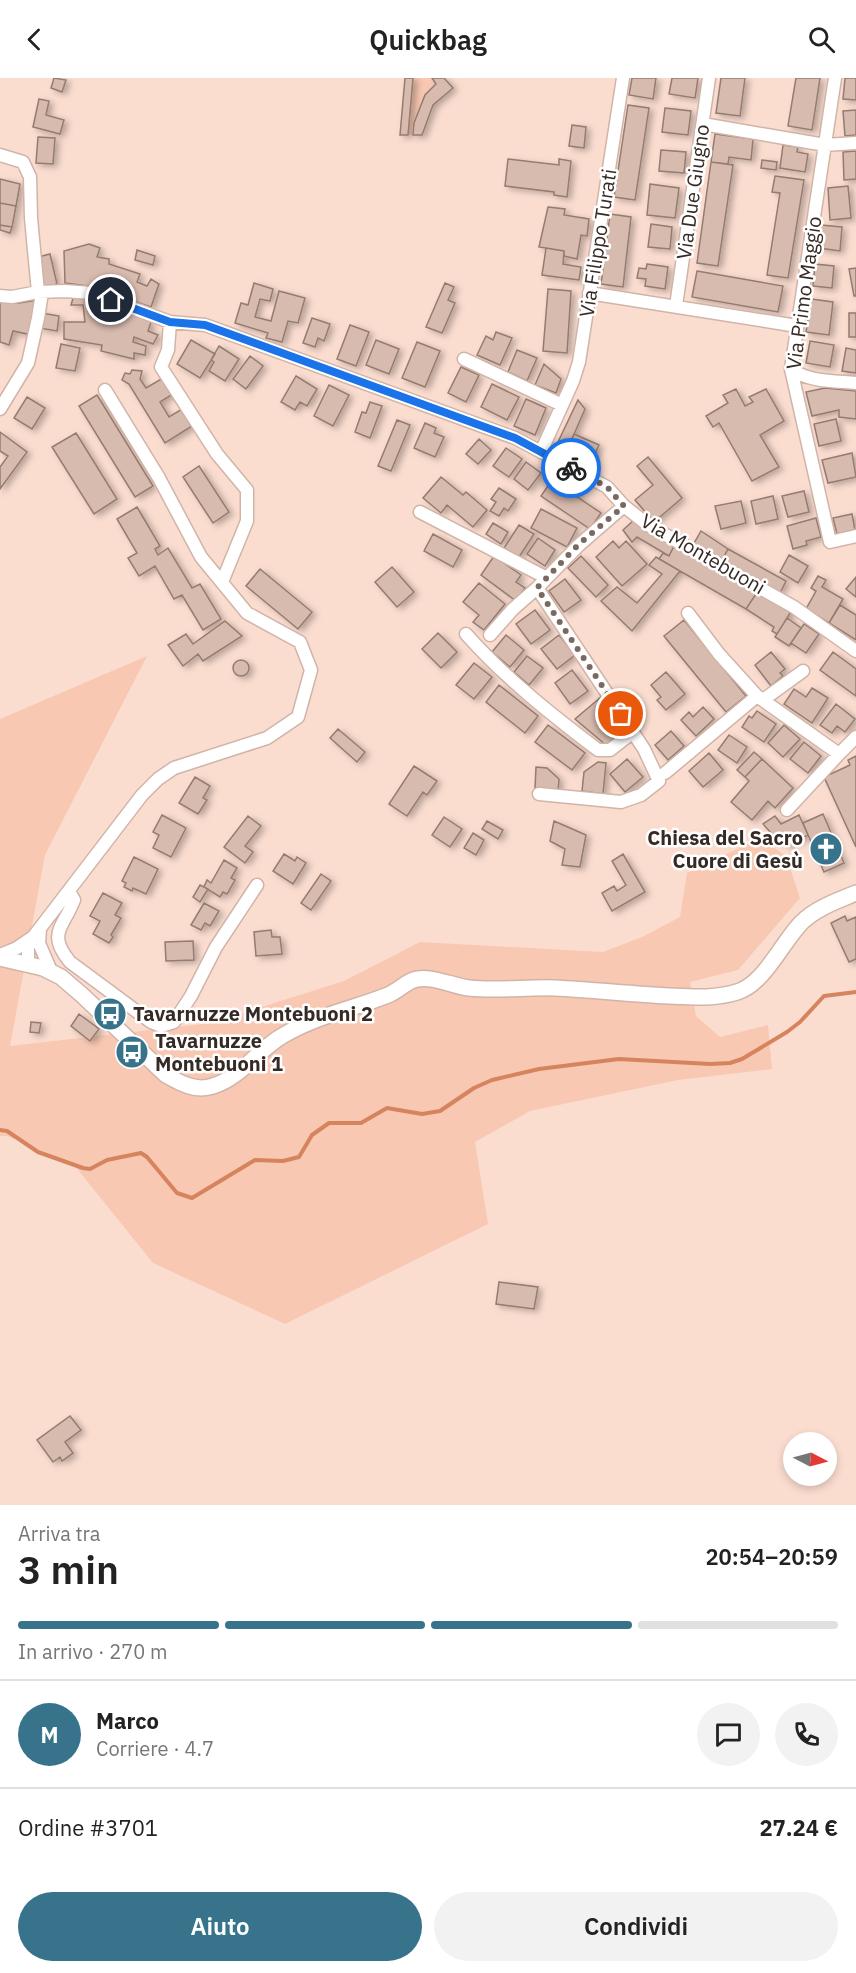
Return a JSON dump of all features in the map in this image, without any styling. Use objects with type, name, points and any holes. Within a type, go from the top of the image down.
[{"type":"main road","points":[[0,956],[51,971],[75,989],[165,1076],[182,1085],[210,1088],[226,1081],[282,1035],[323,1016],[389,995],[411,981],[419,979],[471,988],[553,988],[690,997],[720,996],[738,992],[759,977],[802,922],[819,909],[856,893]]},
{"type":"street","name":"Via Filippo Turati","points":[[541,452],[579,362],[623,78]]},
{"type":"street","name":"Via Due Giugno","points":[[676,306],[709,78]]},
{"type":"street","name":"Via Primo Maggio","points":[[835,78],[791,369],[830,542],[856,536]]},
{"type":"street","points":[[703,124],[825,145],[856,143]]},
{"type":"street","points":[[0,155],[23,162],[30,177],[31,218],[40,292],[38,318],[28,363],[0,409]]},
{"type":"street","name":"Via Montebuoni","points":[[6,296],[65,291],[91,293],[170,322],[205,325],[515,438],[607,487],[624,506],[648,525],[794,607],[856,651]]},
{"type":"street","points":[[589,293],[796,326]]},
{"type":"street","points":[[170,322],[168,350],[161,367],[217,454],[247,490],[247,521],[222,582]]},
{"type":"street","points":[[464,358],[562,405]]},
{"type":"street","points":[[791,369],[813,378],[856,383]]},
{"type":"street","points":[[28,964],[38,936],[142,795],[158,779],[174,768],[267,738],[298,717],[311,670],[300,642],[247,613],[201,557],[159,478],[105,390]]},
{"type":"street","points":[[490,635],[579,544],[624,506]]},
{"type":"street","points":[[420,513],[547,578]]},
{"type":"street","points":[[537,588],[644,749],[659,781],[641,795],[621,802],[539,794]]},
{"type":"street","points":[[688,613],[719,654],[760,698],[839,754]]},
{"type":"street","points":[[466,634],[485,655],[521,687],[598,750],[610,750],[633,732]]},
{"type":"street","points":[[665,773],[760,698],[803,671]]},
{"type":"street","points":[[787,810],[856,736]]},
{"type":"street","points":[[69,891],[74,900],[60,924],[58,934],[63,953],[70,962],[151,1022],[161,1026],[174,1022],[191,996],[216,947],[257,885]]},
{"type":"street","points":[[0,956],[38,936]]},
{"type":"street","points":[[38,936],[51,971]]},
{"type":"street","points":[[103,1015],[116,996]]},
{"type":"shaded area","points":[[405,78],[444,78],[453,88],[433,106],[422,135],[400,135]]},
{"type":"shaded area","points":[[147,656],[45,855],[10,1046],[211,1023],[344,981],[420,942],[603,952],[642,937],[680,917],[687,873],[760,838],[786,856],[800,898],[738,970],[690,982],[696,1016],[720,1037],[768,1025],[772,1069],[678,1080],[530,1111],[475,1142],[488,1224],[285,1324],[153,1263],[74,1165],[7,1136],[0,1136],[0,719]]},
{"type":"building","points":[[54,78],[66,80],[62,92],[51,88]]},
{"type":"building","points":[[405,78],[413,78],[408,135],[400,135]]},
{"type":"building","points":[[432,78],[444,78],[453,88],[433,105],[422,135],[413,135],[414,123],[425,95],[436,84]]},
{"type":"building","points":[[632,78],[656,78],[653,99],[629,95]]},
{"type":"building","points":[[672,78],[698,78],[695,98],[669,94]]},
{"type":"building","points":[[721,78],[745,78],[740,116],[716,113]]},
{"type":"building","points":[[796,78],[820,78],[812,130],[788,126]]},
{"type":"building","points":[[845,78],[856,78],[856,100],[843,99]]},
{"type":"building","points":[[39,99],[49,101],[46,115],[64,120],[60,134],[33,127]]},
{"type":"building","points":[[628,105],[649,108],[635,200],[614,197]]},
{"type":"building","points":[[665,108],[691,111],[688,135],[662,132]]},
{"type":"building","points":[[856,110],[856,135],[845,136],[843,111]]},
{"type":"building","points":[[572,125],[586,127],[584,148],[569,146]]},
{"type":"building","points":[[715,134],[753,139],[751,160],[729,157],[728,164],[711,162]]},
{"type":"building","points":[[38,137],[55,138],[53,164],[36,163]]},
{"type":"building","points":[[783,145],[798,147],[797,152],[808,154],[805,172],[780,168]]},
{"type":"building","points":[[661,150],[686,152],[684,173],[659,171]]},
{"type":"building","points":[[856,151],[856,179],[844,180],[843,152]]},
{"type":"building","points":[[508,159],[559,165],[559,159],[571,161],[567,197],[554,195],[554,192],[505,186]]},
{"type":"building","points":[[762,160],[777,162],[776,170],[761,168]]},
{"type":"building","points":[[711,162],[733,165],[718,266],[697,263]]},
{"type":"building","points":[[775,176],[804,180],[788,278],[767,275],[780,193],[772,192]]},
{"type":"building","points":[[0,179],[20,184],[16,206],[0,203]]},
{"type":"building","points":[[650,184],[679,188],[675,218],[647,215]]},
{"type":"building","points":[[848,186],[851,218],[830,220],[828,188]]},
{"type":"building","points":[[0,203],[16,206],[12,227],[0,225]]},
{"type":"building","points":[[548,207],[565,209],[564,215],[589,219],[587,236],[581,235],[577,259],[564,256],[564,251],[539,247]]},
{"type":"building","points":[[610,214],[631,217],[623,287],[601,284]]},
{"type":"building","points":[[651,224],[672,227],[670,249],[648,247]]},
{"type":"building","points":[[0,225],[12,227],[10,233],[0,230]]},
{"type":"building","points":[[821,225],[842,227],[840,251],[819,248]]},
{"type":"building","points":[[89,244],[100,248],[97,257],[109,259],[109,264],[140,274],[137,282],[147,286],[151,279],[159,284],[151,307],[88,286],[65,283],[64,251]]},
{"type":"building","points":[[546,248],[564,251],[563,264],[581,267],[579,280],[542,275]]},
{"type":"building","points":[[137,250],[155,256],[153,265],[135,260]]},
{"type":"building","points":[[50,254],[57,284],[44,287],[38,257]]},
{"type":"building","points":[[647,264],[668,267],[665,289],[645,286],[646,279],[637,278],[639,268],[646,269]]},
{"type":"building","points":[[815,264],[834,266],[832,288],[813,286]]},
{"type":"building","points":[[856,268],[856,296],[854,296],[849,269]]},
{"type":"building","points":[[697,271],[783,286],[778,312],[692,297]]},
{"type":"building","points":[[254,283],[273,289],[270,301],[260,299],[255,317],[271,321],[279,291],[305,298],[298,323],[288,321],[282,342],[266,338],[268,333],[235,323],[241,303],[248,305]]},
{"type":"building","points":[[445,283],[454,287],[448,300],[455,303],[442,333],[426,327]]},
{"type":"building","points":[[548,289],[571,291],[567,353],[543,351]]},
{"type":"building","points":[[74,295],[105,302],[151,322],[148,331],[158,335],[153,344],[134,337],[133,342],[146,346],[145,355],[134,353],[134,359],[101,351],[102,345],[64,339],[64,322],[85,322],[83,305],[71,305]]},
{"type":"building","points":[[811,299],[833,302],[829,335],[806,332]]},
{"type":"building","points":[[38,300],[32,335],[13,331],[9,345],[0,342],[0,301],[19,303]]},
{"type":"building","points":[[42,313],[59,316],[57,331],[39,328]]},
{"type":"building","points":[[849,313],[856,313],[856,337],[849,337]]},
{"type":"building","points":[[312,318],[330,324],[324,341],[318,338],[315,347],[303,343]]},
{"type":"building","points":[[350,325],[369,332],[356,366],[337,359]]},
{"type":"building","points":[[496,332],[512,338],[500,365],[477,355],[486,336],[493,340]]},
{"type":"building","points":[[191,340],[215,354],[200,378],[177,364]]},
{"type":"building","points":[[376,340],[399,349],[389,374],[366,365]]},
{"type":"building","points":[[810,341],[834,345],[830,367],[806,363]]},
{"type":"building","points":[[417,342],[440,351],[425,387],[402,378]]},
{"type":"building","points":[[61,344],[80,348],[75,371],[56,368]]},
{"type":"building","points":[[219,346],[239,359],[225,381],[209,371],[214,362],[211,360]]},
{"type":"building","points":[[846,348],[856,350],[856,373],[842,371]]},
{"type":"building","points":[[517,350],[537,358],[527,381],[508,372]]},
{"type":"building","points":[[250,356],[263,366],[246,389],[233,379]]},
{"type":"building","points":[[544,364],[561,379],[556,393],[535,385]]},
{"type":"building","points":[[461,367],[479,375],[466,402],[448,393]]},
{"type":"building","points":[[132,370],[142,371],[140,379],[146,388],[163,378],[173,394],[160,402],[169,417],[182,409],[192,426],[165,443],[129,384],[122,380],[125,373],[130,374]]},
{"type":"building","points":[[296,376],[317,389],[307,406],[300,402],[295,410],[281,402]]},
{"type":"building","points":[[492,384],[519,397],[507,420],[481,407]]},
{"type":"building","points":[[329,385],[349,395],[333,426],[314,416]]},
{"type":"building","points":[[825,388],[856,391],[856,419],[839,417],[839,410],[812,416],[806,392]]},
{"type":"building","points":[[736,389],[745,406],[753,402],[749,397],[766,389],[784,421],[760,435],[779,467],[752,481],[719,423],[713,427],[706,416],[728,403],[723,395]]},
{"type":"building","points":[[97,395],[153,486],[135,497],[79,406]]},
{"type":"building","points":[[27,397],[45,408],[32,429],[14,418]]},
{"type":"building","points":[[526,399],[546,408],[535,435],[514,426]]},
{"type":"building","points":[[578,400],[585,409],[568,448],[557,444]]},
{"type":"building","points":[[370,402],[382,406],[370,438],[355,432],[362,412],[366,413]]},
{"type":"building","points":[[836,419],[841,441],[819,446],[814,424]]},
{"type":"building","points":[[397,420],[410,425],[391,471],[378,466]]},
{"type":"building","points":[[425,423],[436,428],[434,433],[444,437],[435,457],[414,448]]},
{"type":"building","points":[[0,432],[27,452],[0,489],[0,467],[8,456],[0,451]]},
{"type":"building","points":[[76,433],[117,499],[94,514],[52,447]]},
{"type":"building","points":[[574,434],[599,445],[589,466],[571,457],[574,451],[568,448]]},
{"type":"building","points":[[479,439],[491,450],[478,464],[466,454]]},
{"type":"building","points":[[506,448],[522,459],[509,477],[493,466]]},
{"type":"building","points":[[852,453],[856,477],[828,483],[822,460]]},
{"type":"building","points":[[648,457],[682,498],[654,522],[635,500],[653,485],[637,466]]},
{"type":"building","points":[[526,462],[541,473],[528,490],[514,479]]},
{"type":"building","points":[[199,466],[229,512],[213,523],[183,477]]},
{"type":"building","points":[[441,477],[463,495],[466,492],[487,510],[473,527],[447,505],[441,513],[423,498]]},
{"type":"building","points":[[552,480],[601,513],[590,529],[541,496]]},
{"type":"building","points":[[499,488],[516,499],[508,511],[504,508],[499,516],[490,511],[496,502],[491,499]]},
{"type":"building","points":[[804,491],[809,512],[788,517],[782,496]]},
{"type":"building","points":[[773,496],[778,519],[756,524],[751,501]]},
{"type":"building","points":[[741,501],[746,523],[721,529],[715,506]]},
{"type":"building","points":[[137,507],[160,546],[155,549],[158,555],[168,548],[192,588],[200,584],[221,619],[203,630],[182,595],[174,599],[155,566],[139,576],[128,558],[137,553],[117,519]]},
{"type":"building","points":[[541,509],[577,528],[567,547],[531,528]]},
{"type":"building","points":[[852,514],[855,530],[837,534],[833,518]]},
{"type":"building","points":[[816,518],[821,537],[806,541],[807,545],[793,549],[787,526]]},
{"type":"building","points":[[634,520],[675,544],[669,556],[637,537],[632,542],[623,530]]},
{"type":"building","points":[[493,523],[508,532],[501,544],[486,534]]},
{"type":"building","points":[[519,525],[534,534],[519,557],[504,548]]},
{"type":"building","points":[[701,531],[728,549],[722,560],[693,545]]},
{"type":"building","points":[[433,534],[462,550],[453,567],[424,551]]},
{"type":"building","points":[[538,538],[555,550],[545,566],[527,554]]},
{"type":"building","points":[[613,541],[619,548],[626,541],[647,564],[622,586],[596,557]]},
{"type":"building","points":[[675,544],[758,591],[746,609],[659,559],[663,553],[669,556]]},
{"type":"building","points":[[728,549],[786,581],[780,593],[722,560]]},
{"type":"building","points":[[789,555],[808,566],[798,583],[780,572]]},
{"type":"building","points":[[494,556],[521,575],[516,582],[525,588],[516,601],[481,575]]},
{"type":"building","points":[[581,556],[608,585],[596,597],[568,568]]},
{"type":"building","points":[[656,557],[680,571],[632,631],[601,601],[617,587],[637,603],[662,574],[649,565]]},
{"type":"building","points":[[392,567],[414,592],[397,607],[375,582]]},
{"type":"building","points":[[260,569],[312,612],[298,629],[246,586]]},
{"type":"building","points":[[818,576],[826,580],[822,587],[843,599],[829,623],[806,609],[816,591],[811,588]]},
{"type":"building","points":[[856,577],[856,597],[846,589]]},
{"type":"building","points":[[565,579],[581,600],[564,612],[549,591]]},
{"type":"building","points":[[479,583],[505,604],[484,630],[473,622],[479,615],[463,602]]},
{"type":"building","points":[[758,591],[792,610],[777,634],[772,631],[774,627],[746,609]]},
{"type":"building","points":[[840,605],[856,615],[856,640],[829,623]]},
{"type":"building","points":[[535,610],[550,630],[531,644],[516,624]]},
{"type":"building","points":[[787,618],[801,628],[789,646],[775,637]]},
{"type":"building","points":[[684,620],[746,696],[726,712],[664,636]]},
{"type":"building","points":[[225,621],[242,636],[203,661],[198,654],[183,666],[168,645],[186,634],[193,644]]},
{"type":"building","points":[[804,624],[819,634],[806,653],[791,643]]},
{"type":"building","points":[[438,633],[457,652],[441,668],[422,649]]},
{"type":"building","points":[[506,635],[524,650],[510,667],[492,652]]},
{"type":"building","points":[[559,635],[575,655],[557,669],[541,649]]},
{"type":"building","points":[[771,652],[785,669],[780,673],[783,676],[771,686],[755,665]]},
{"type":"building","points":[[833,652],[856,669],[856,696],[820,670]]},
{"type":"building","points":[[527,656],[543,668],[529,685],[514,672]]},
{"type":"building","points":[[238,660],[244,660],[249,668],[247,674],[238,676],[233,671],[233,665]]},
{"type":"building","points":[[474,663],[492,677],[474,699],[456,685]]},
{"type":"building","points":[[572,670],[588,691],[570,704],[555,683]]},
{"type":"building","points":[[666,672],[685,694],[666,710],[657,700],[661,697],[651,685]]},
{"type":"building","points":[[499,685],[538,716],[525,733],[486,702]]},
{"type":"building","points":[[812,688],[828,698],[812,723],[784,704],[794,689],[806,697]]},
{"type":"building","points":[[601,697],[623,731],[606,745],[575,719]]},
{"type":"building","points":[[836,704],[855,719],[845,732],[837,726],[832,733],[820,725]]},
{"type":"building","points":[[703,707],[714,719],[696,736],[681,720],[689,712],[693,717]]},
{"type":"building","points":[[757,711],[776,724],[764,742],[742,727],[749,716],[752,718]]},
{"type":"building","points":[[548,725],[585,753],[572,770],[535,742]]},
{"type":"building","points":[[784,725],[800,739],[783,757],[768,743]]},
{"type":"building","points":[[338,729],[365,752],[357,762],[330,738]]},
{"type":"building","points":[[671,731],[684,746],[668,760],[655,745]]},
{"type":"building","points":[[729,735],[747,747],[737,763],[718,750]]},
{"type":"building","points":[[804,742],[821,756],[808,773],[790,759]]},
{"type":"building","points":[[754,752],[762,759],[745,777],[737,770]]},
{"type":"building","points":[[709,753],[723,770],[703,787],[689,771]]},
{"type":"building","points":[[856,756],[856,847],[824,777],[850,765],[848,760]]},
{"type":"building","points":[[627,759],[643,777],[625,792],[610,774]]},
{"type":"building","points":[[762,759],[793,788],[775,808],[768,801],[752,820],[731,802],[749,781],[745,777]]},
{"type":"building","points":[[598,762],[606,763],[603,794],[582,791],[584,772]]},
{"type":"building","points":[[414,766],[437,781],[427,795],[423,792],[407,816],[389,804]]},
{"type":"building","points":[[536,767],[547,768],[559,779],[558,792],[535,789]]},
{"type":"building","points":[[195,777],[210,786],[203,798],[207,800],[198,814],[179,803]]},
{"type":"building","name":"Chiesa del Sacro Cuore di Gesù","points":[[823,814],[844,863],[824,872],[803,823]]},
{"type":"building","points":[[162,815],[186,828],[171,857],[153,848],[159,835],[153,832]]},
{"type":"building","points":[[799,815],[808,835],[787,846],[784,840],[778,841],[763,824],[775,816],[781,824]]},
{"type":"building","points":[[248,816],[261,826],[245,846],[253,852],[245,863],[224,847]]},
{"type":"building","points":[[444,817],[462,829],[450,847],[432,835]]},
{"type":"building","points":[[487,821],[503,830],[498,839],[482,829]]},
{"type":"building","points":[[554,821],[586,835],[580,867],[562,865],[565,849],[550,841]]},
{"type":"building","points":[[473,833],[484,840],[476,855],[464,848]]},
{"type":"building","points":[[284,854],[295,861],[297,857],[306,863],[293,884],[273,871]]},
{"type":"building","points":[[623,854],[645,892],[612,911],[602,893],[614,886],[617,891],[626,885],[612,861]]},
{"type":"building","points":[[134,857],[158,869],[146,894],[124,887],[126,883],[122,881]]},
{"type":"building","points":[[224,860],[237,868],[231,878],[235,880],[227,894],[223,892],[220,897],[204,887],[207,880],[211,883]]},
{"type":"building","points":[[321,874],[331,881],[311,910],[301,903]]},
{"type":"building","points":[[200,885],[208,889],[200,902],[193,897]]},
{"type":"building","points":[[103,893],[122,903],[115,915],[121,918],[109,943],[93,934],[100,921],[90,916]]},
{"type":"building","points":[[204,903],[219,911],[210,926],[205,923],[201,930],[191,925]]},
{"type":"building","points":[[845,916],[847,921],[856,917],[856,959],[849,962],[831,923]]},
{"type":"building","points":[[271,930],[272,937],[280,937],[282,954],[256,956],[254,932]]},
{"type":"building","points":[[193,941],[194,960],[166,961],[165,942]]},
{"type":"building","points":[[79,1014],[99,1029],[90,1041],[71,1026]]},
{"type":"building","points":[[31,1022],[41,1023],[39,1033],[30,1032]]},
{"type":"building","points":[[499,1282],[538,1287],[534,1309],[496,1304]]},
{"type":"building","points":[[70,1416],[81,1430],[65,1442],[73,1453],[62,1461],[60,1457],[53,1462],[37,1440]]},
{"type":"waterway","points":[[0,1130],[7,1131],[38,1152],[83,1168],[90,1169],[107,1160],[141,1153],[177,1193],[192,1198],[255,1160],[283,1161],[299,1157],[312,1135],[329,1123],[361,1123],[387,1108],[422,1114],[440,1111],[474,1088],[492,1080],[539,1069],[619,1059],[730,1063],[742,1059],[787,1032],[800,1022],[824,996],[856,992]]},
{"type":"way so far","points":[[571,468],[607,487],[624,506],[579,544],[537,588],[621,714]]},
{"type":"place","name":"Chiesa del Sacro Cuore di Gesù","points":[[826,849]]},
{"type":"place","name":"Tavarnuzze Montebuoni 2","points":[[110,1014]]},
{"type":"place","name":"Tavarnuzze Montebuoni 1","points":[[132,1052]]},
{"type":"route","points":[[111,300],[170,322],[205,325],[515,438],[571,468]]}]
